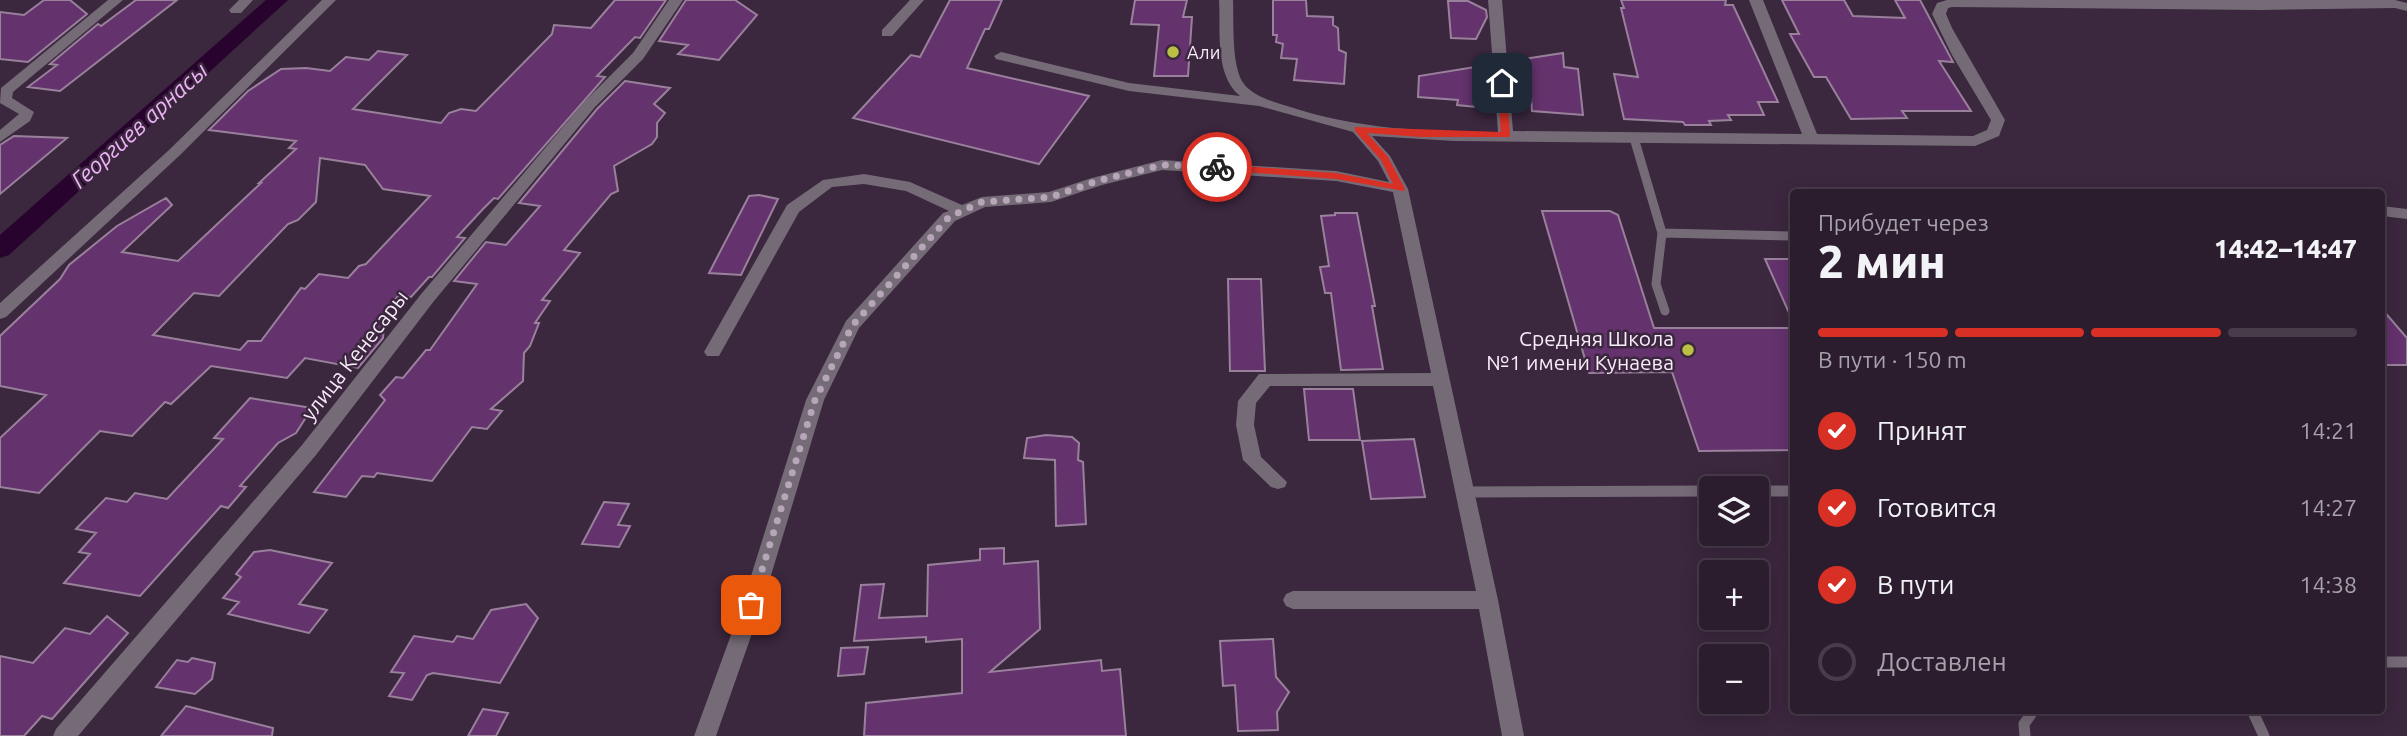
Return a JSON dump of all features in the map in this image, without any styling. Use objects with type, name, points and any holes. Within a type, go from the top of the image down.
[{"type":"street","points":[[0,137],[25,118],[27,112],[5,100],[6,91],[116,0]]},
{"type":"street","points":[[0,313],[174,153],[329,0]]},
{"type":"street","name":"улица Кенесары","points":[[64,736],[309,450],[428,297],[590,104],[619,79],[650,44],[676,0]]},
{"type":"street","points":[[887,33],[917,0]]},
{"type":"street","points":[[1226,0],[1231,74],[1240,89],[1257,102]]},
{"type":"street","points":[[1495,0],[1506,135]]},
{"type":"street","points":[[1756,0],[1811,137]]},
{"type":"street","points":[[1001,56],[1129,87],[1257,102],[1358,129],[1421,134],[1975,141],[1994,133],[1998,120],[1973,74],[1951,44],[1939,14],[1942,6],[1951,3],[2059,1],[2260,6],[2397,4]]},
{"type":"street","points":[[1358,129],[1385,159],[1400,189],[1488,600],[1513,736]]},
{"type":"street","points":[[705,736],[751,605],[815,400],[852,326],[949,217],[982,202],[1051,197],[1097,181],[1162,165],[1336,176],[1400,189]]},
{"type":"street","points":[[713,352],[793,209],[828,184],[864,179],[910,187],[962,211]]},
{"type":"street","points":[[2385,211],[2407,214]]},
{"type":"street","points":[[1278,482],[1252,460],[1245,425],[1247,401],[1265,379],[1441,380]]},
{"type":"street","points":[[1293,600],[1488,600]]},
{"type":"lane","points":[[1634,138],[1662,233],[1663,244],[1656,284],[1665,311]]},
{"type":"lane","points":[[1662,233],[1790,236]]},
{"type":"lane","points":[[1465,492],[1699,491]]},
{"type":"lane","points":[[1769,491],[1790,491]]},
{"type":"lane","points":[[2385,662],[2407,662]]},
{"type":"lane","points":[[2025,736],[2024,724],[2031,714]]},
{"type":"lane","points":[[2254,714],[2264,736]]},
{"type":"building","points":[[44,0],[70,0],[87,14],[28,62],[0,59],[0,12],[24,15]]},
{"type":"building","points":[[136,0],[177,0],[60,91],[28,87],[57,65],[50,64],[98,24],[101,26]]},
{"type":"building","points":[[615,0],[666,0],[640,38],[635,37],[597,76],[605,77],[498,199],[494,198],[457,237],[465,238],[432,277],[411,297],[399,295],[385,311],[383,338],[358,368],[305,358],[287,378],[211,366],[171,404],[165,402],[132,436],[100,431],[39,493],[0,487],[0,438],[46,395],[0,386],[0,336],[60,279],[69,265],[117,226],[166,198],[172,205],[122,252],[178,261],[296,149],[289,148],[296,141],[209,130],[248,91],[281,69],[330,71],[346,57],[369,60],[378,51],[407,55],[353,109],[441,123],[449,113],[461,109],[476,111],[552,34],[554,25],[591,28]],"holes":[[[320,158],[365,165],[383,189],[430,196],[366,264],[359,266],[348,278],[319,274],[305,289],[301,288],[261,341],[248,341],[240,350],[153,335],[194,293],[219,296],[288,224],[298,220],[316,202]]]},
{"type":"building","points":[[686,0],[735,0],[757,15],[719,60],[678,54],[688,45],[659,41]]},
{"type":"building","points":[[950,0],[1002,0],[967,68],[1089,96],[1039,164],[853,118],[911,55],[920,57]]},
{"type":"building","points":[[1135,0],[1187,0],[1183,17],[1192,17],[1188,76],[1154,76],[1159,25],[1131,24]]},
{"type":"building","points":[[1273,0],[1306,0],[1307,16],[1333,17],[1333,25],[1338,28],[1339,50],[1346,53],[1344,84],[1294,80],[1297,59],[1281,58],[1283,44],[1276,42],[1277,35],[1273,35]]},
{"type":"building","points":[[1621,0],[1726,0],[1725,5],[1733,5],[1778,102],[1758,102],[1764,115],[1728,115],[1731,120],[1709,121],[1711,125],[1624,119],[1614,74],[1638,77]]},
{"type":"building","points":[[1782,0],[1844,0],[1853,16],[1905,18],[1895,0],[1920,0],[1953,62],[1939,61],[1971,111],[1902,111],[1907,118],[1851,119],[1826,77],[1814,77],[1790,34],[1799,34]]},
{"type":"building","points":[[1448,1],[1468,1],[1486,10],[1487,17],[1476,39],[1451,38]]},
{"type":"building","points":[[1563,53],[1564,67],[1578,69],[1583,115],[1532,111],[1530,81],[1518,80],[1518,60]]},
{"type":"building","points":[[1475,67],[1487,68],[1486,108],[1457,105],[1458,100],[1418,97],[1419,76]]},
{"type":"building","points":[[625,81],[670,88],[654,104],[665,113],[657,123],[657,137],[652,144],[614,166],[618,191],[611,194],[564,250],[580,253],[542,300],[550,301],[535,323],[539,323],[530,346],[524,353],[523,381],[491,409],[502,411],[487,429],[472,427],[432,481],[377,473],[374,477],[362,476],[346,497],[314,492],[385,400],[380,395],[396,377],[403,378],[426,350],[430,350],[477,284],[454,281],[486,242],[506,245],[540,206],[519,203],[597,109]]},
{"type":"building","points":[[14,136],[67,138],[0,194],[0,145]]},
{"type":"building","points":[[749,196],[778,199],[741,275],[709,273]]},
{"type":"building","name":"Средняя Школа №1 имени Кунаева","points":[[1542,211],[1610,211],[1618,215],[1654,328],[1790,328],[1790,450],[1699,451],[1672,372],[1589,373]]},
{"type":"building","points":[[1357,213],[1375,306],[1372,306],[1383,369],[1341,370],[1331,293],[1325,293],[1320,267],[1329,266],[1321,216]]},
{"type":"building","points":[[1765,259],[1790,259],[1790,315]]},
{"type":"building","points":[[1228,279],[1261,279],[1265,371],[1230,371]]},
{"type":"building","points":[[2385,312],[2407,338],[2407,365],[2385,365]]},
{"type":"building","points":[[1304,389],[1353,389],[1360,440],[1309,440]]},
{"type":"building","points":[[250,398],[312,408],[296,433],[278,443],[240,486],[246,487],[228,508],[221,506],[140,596],[64,583],[90,554],[79,552],[96,533],[76,529],[106,498],[127,502],[135,493],[167,499],[223,439],[214,438]]},
{"type":"building","points":[[1046,435],[1072,437],[1079,443],[1078,460],[1083,462],[1086,524],[1056,526],[1055,460],[1024,458],[1027,438]]},
{"type":"building","points":[[1414,439],[1425,497],[1371,499],[1362,441]]},
{"type":"building","points":[[604,502],[629,504],[618,525],[630,526],[619,547],[582,544]]},
{"type":"building","points":[[1004,548],[1004,564],[1038,561],[1040,629],[990,672],[1101,660],[1102,671],[1120,669],[1126,736],[864,736],[866,703],[962,693],[962,639],[926,642],[926,637],[854,641],[861,585],[884,584],[879,618],[927,616],[928,565],[980,560],[980,549]]},
{"type":"building","points":[[270,550],[332,563],[299,604],[327,610],[309,633],[228,614],[239,602],[223,598],[241,577],[236,574],[254,552]]},
{"type":"building","points":[[526,604],[538,618],[500,683],[433,673],[427,675],[412,700],[389,696],[404,673],[391,672],[414,636],[453,642],[457,636],[473,639],[491,610]]},
{"type":"building","points":[[107,616],[128,633],[52,719],[42,716],[24,736],[0,736],[0,656],[33,663],[65,628],[90,634]]},
{"type":"building","points":[[1273,639],[1276,677],[1289,692],[1277,712],[1278,730],[1238,731],[1235,685],[1223,686],[1220,641]]},
{"type":"building","points":[[868,647],[864,674],[838,676],[841,648]]},
{"type":"building","points":[[192,658],[215,663],[212,679],[195,694],[156,687],[177,660],[188,662]]},
{"type":"building","points":[[186,706],[273,728],[272,736],[161,736]]},
{"type":"building","points":[[483,709],[508,713],[496,736],[468,736]]},
{"type":"waterway","name":"Георгиев арнасы","points":[[0,249],[278,0]]},
{"type":"way so far","points":[[751,605],[815,400],[852,326],[949,217],[982,202],[1051,197],[1097,181],[1162,165],[1217,167]]},
{"type":"place","name":"Али","points":[[1173,52]]},
{"type":"place","name":"Средняя Школа №1 имени Кунаева","points":[[1688,350]]},
{"type":"route","points":[[1217,167],[1336,176],[1400,189],[1385,159],[1358,129],[1421,134],[1506,135],[1502,83]]}]
